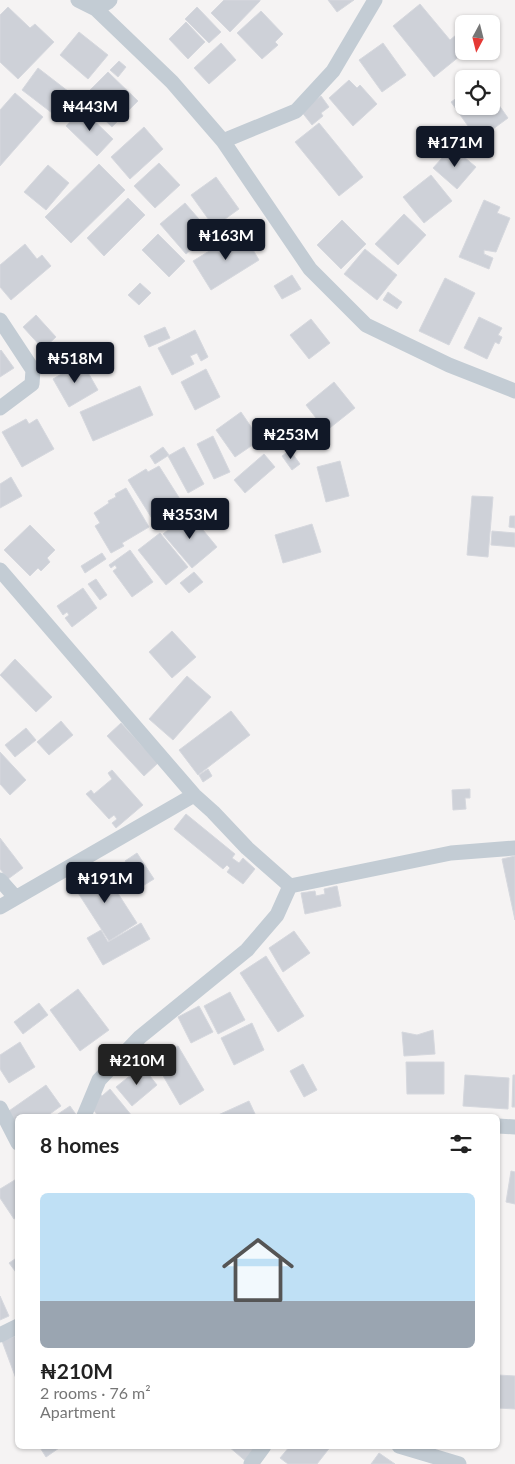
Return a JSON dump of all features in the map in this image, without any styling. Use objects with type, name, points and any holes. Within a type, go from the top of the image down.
[{"type":"street","points":[[78,0],[96,9],[172,82],[224,141],[310,269],[366,325],[449,364],[515,391]]},
{"type":"street","points":[[96,9],[110,0]]},
{"type":"street","points":[[224,141],[296,111],[333,71],[375,0]]},
{"type":"street","points":[[0,320],[33,370],[32,384],[0,408]]},
{"type":"street","points":[[0,570],[194,795],[247,848],[290,886]]},
{"type":"street","points":[[0,907],[194,795]]},
{"type":"street","points":[[290,886],[451,853],[515,848]]},
{"type":"street","points":[[0,880],[15,897]]},
{"type":"street","points":[[85,1114],[99,1080],[140,1037],[247,950],[277,915],[290,886]]},
{"type":"street","points":[[0,1108],[15,1137]]},
{"type":"street","points":[[500,1126],[515,1127]]},
{"type":"street","points":[[0,1335],[15,1328]]},
{"type":"street","points":[[251,1464],[262,1449]]},
{"type":"street","points":[[409,1449],[459,1464]]},
{"type":"building","points":[[224,0],[260,1],[230,32],[211,13]]},
{"type":"building","points":[[328,0],[354,0],[337,12]]},
{"type":"building","points":[[420,4],[450,40],[455,36],[455,60],[434,77],[393,26]]},
{"type":"building","points":[[8,7],[30,28],[35,24],[54,42],[18,79],[0,62],[0,15]]},
{"type":"building","points":[[197,7],[221,32],[209,43],[185,19]]},
{"type":"building","points":[[261,11],[283,34],[275,42],[278,45],[262,59],[237,33]]},
{"type":"building","points":[[186,22],[205,42],[188,59],[169,39]]},
{"type":"building","points":[[79,32],[108,55],[88,79],[60,55]]},
{"type":"building","points":[[221,43],[236,60],[209,84],[194,68]]},
{"type":"building","points":[[383,43],[406,75],[382,92],[359,60]]},
{"type":"building","points":[[119,61],[126,67],[118,77],[110,70]]},
{"type":"building","points":[[38,68],[73,95],[56,116],[22,90]]},
{"type":"building","points":[[108,72],[138,101],[112,127],[91,107],[87,111],[78,102]]},
{"type":"building","points":[[349,80],[357,88],[360,85],[377,104],[353,126],[329,98]]},
{"type":"building","points":[[15,93],[43,117],[0,166],[0,110]]},
{"type":"building","points":[[321,96],[329,107],[321,113],[323,116],[312,125],[301,111]]},
{"type":"building","points":[[455,99],[455,108],[451,102]]},
{"type":"building","points":[[500,107],[508,118],[478,140],[460,115],[500,115]]},
{"type":"building","points":[[82,109],[113,139],[97,156],[66,126]]},
{"type":"building","points":[[319,123],[363,177],[339,196],[295,142]]},
{"type":"building","points":[[144,127],[163,149],[130,179],[111,157]]},
{"type":"building","points":[[452,147],[476,167],[457,189],[433,168]]},
{"type":"building","points":[[159,163],[180,185],[155,208],[134,186]]},
{"type":"building","points":[[99,164],[125,190],[71,243],[45,217]]},
{"type":"building","points":[[48,165],[69,183],[46,210],[24,192]]},
{"type":"building","points":[[431,175],[452,201],[424,223],[403,197]]},
{"type":"building","points":[[216,177],[239,209],[214,227],[191,195]]},
{"type":"building","points":[[128,198],[145,215],[104,256],[87,238]]},
{"type":"building","points":[[484,200],[500,207],[497,213],[510,218],[496,252],[484,250],[484,254],[493,258],[489,269],[459,257]]},
{"type":"building","points":[[185,203],[211,233],[186,254],[160,224]]},
{"type":"building","points":[[404,214],[426,235],[398,265],[375,244]]},
{"type":"building","points":[[342,220],[366,244],[341,269],[317,245]]},
{"type":"building","points":[[242,231],[259,260],[211,290],[193,261]]},
{"type":"building","points":[[158,234],[185,261],[169,277],[142,250]]},
{"type":"building","points":[[25,244],[37,259],[42,255],[51,266],[11,300],[0,287],[0,265]]},
{"type":"building","points":[[365,249],[397,275],[377,300],[344,274]]},
{"type":"building","points":[[292,275],[301,289],[282,299],[274,286]]},
{"type":"building","points":[[445,278],[475,293],[449,345],[419,331]]},
{"type":"building","points":[[140,283],[151,293],[139,305],[128,295]]},
{"type":"building","points":[[388,292],[402,302],[397,309],[383,300]]},
{"type":"building","points":[[36,315],[56,337],[43,349],[23,327]]},
{"type":"building","points":[[479,317],[502,328],[498,335],[502,337],[499,344],[495,342],[487,359],[464,348]]},
{"type":"building","points":[[311,319],[330,343],[309,359],[290,335]]},
{"type":"building","points":[[165,327],[170,338],[149,347],[144,336]]},
{"type":"building","points":[[195,330],[208,357],[201,361],[197,353],[190,356],[194,364],[172,375],[158,348]]},
{"type":"building","points":[[0,351],[14,368],[0,377]]},
{"type":"building","points":[[82,362],[98,390],[69,407],[53,379]]},
{"type":"building","points":[[206,369],[220,397],[195,410],[181,382]]},
{"type":"building","points":[[334,382],[355,408],[326,431],[306,405]]},
{"type":"building","points":[[140,386],[153,415],[93,441],[80,412]]},
{"type":"building","points":[[241,412],[260,440],[235,457],[216,430]]},
{"type":"building","points":[[26,419],[29,424],[37,419],[54,449],[22,467],[2,432]]},
{"type":"building","points":[[294,421],[303,435],[287,446],[278,432]]},
{"type":"building","points":[[213,436],[230,472],[214,479],[197,444]]},
{"type":"building","points":[[163,447],[169,455],[155,464],[150,456]]},
{"type":"building","points":[[184,447],[204,484],[188,493],[168,456]]},
{"type":"building","points":[[290,450],[300,464],[292,470],[282,456]]},
{"type":"building","points":[[264,454],[275,467],[245,493],[234,480]]},
{"type":"building","points":[[340,461],[349,496],[326,502],[317,467]]},
{"type":"building","points":[[159,466],[185,507],[156,525],[128,480],[146,469],[148,472]]},
{"type":"building","points":[[11,477],[22,496],[0,508],[0,484]]},
{"type":"building","points":[[126,488],[149,527],[122,543],[124,546],[111,553],[95,526],[100,523],[94,513],[116,497],[115,494]]},
{"type":"building","points":[[472,496],[493,497],[488,557],[467,555]]},
{"type":"building","points":[[189,513],[217,547],[192,568],[163,534]]},
{"type":"building","points":[[510,516],[515,516],[515,528],[509,527]]},
{"type":"building","points":[[312,524],[321,552],[283,563],[275,535]]},
{"type":"building","points":[[30,525],[55,550],[47,558],[50,562],[41,571],[38,568],[30,576],[4,550]]},
{"type":"building","points":[[492,531],[515,533],[515,547],[491,545]]},
{"type":"building","points":[[160,533],[188,567],[166,585],[138,550]]},
{"type":"building","points":[[130,550],[153,582],[132,597],[113,571],[117,568],[115,565],[111,568],[109,565]]},
{"type":"building","points":[[102,553],[106,559],[85,573],[81,566]]},
{"type":"building","points":[[194,572],[203,582],[189,593],[180,583]]},
{"type":"building","points":[[96,579],[107,595],[100,600],[88,584]]},
{"type":"building","points":[[83,588],[97,608],[72,627],[65,618],[69,615],[67,612],[63,615],[57,606]]},
{"type":"building","points":[[172,631],[196,657],[172,678],[149,652]]},
{"type":"building","points":[[15,659],[52,697],[36,712],[0,675]]},
{"type":"building","points":[[187,676],[211,697],[173,740],[149,719]]},
{"type":"building","points":[[231,711],[250,735],[198,775],[179,750]]},
{"type":"building","points":[[61,721],[73,735],[49,755],[37,742]]},
{"type":"building","points":[[121,723],[158,763],[144,776],[107,736]]},
{"type":"building","points":[[26,728],[36,740],[15,757],[5,745]]},
{"type":"building","points":[[0,752],[26,780],[10,795],[0,784]]},
{"type":"building","points":[[208,769],[212,776],[203,782],[199,775]]},
{"type":"building","points":[[112,770],[143,805],[116,828],[112,823],[117,819],[114,815],[109,819],[86,794],[91,790],[94,794],[112,779],[108,773]]},
{"type":"building","points":[[470,789],[470,798],[465,798],[466,809],[453,810],[452,790]]},
{"type":"building","points":[[186,814],[235,854],[232,858],[239,863],[243,858],[255,869],[243,884],[227,872],[230,868],[227,865],[223,869],[174,829]]},
{"type":"building","points":[[0,838],[23,868],[8,879],[0,869]]},
{"type":"building","points":[[137,853],[154,879],[141,887],[135,876],[131,879],[127,872],[131,870],[125,861]]},
{"type":"building","points":[[515,856],[515,920],[502,859]]},
{"type":"building","points":[[101,867],[137,923],[109,941],[73,885]]},
{"type":"building","points":[[337,886],[341,906],[305,914],[301,893],[315,891],[316,896],[325,894],[324,889]]},
{"type":"building","points":[[141,923],[150,939],[103,965],[87,938],[101,930],[108,942]]},
{"type":"building","points":[[294,931],[310,953],[283,972],[269,948]]},
{"type":"building","points":[[266,956],[304,1016],[278,1032],[240,973]]},
{"type":"building","points":[[78,989],[109,1030],[80,1051],[50,1010]]},
{"type":"building","points":[[230,992],[245,1020],[218,1034],[204,1006]]},
{"type":"building","points":[[39,1003],[48,1015],[23,1034],[14,1022]]},
{"type":"building","points":[[199,1006],[213,1032],[191,1043],[178,1017]]},
{"type":"building","points":[[252,1023],[264,1050],[234,1065],[221,1038]]},
{"type":"building","points":[[433,1030],[435,1054],[404,1056],[402,1032],[417,1035]]},
{"type":"building","points":[[20,1042],[35,1067],[9,1083],[0,1069],[0,1055]]},
{"type":"building","points":[[178,1046],[204,1090],[180,1105],[154,1060]]},
{"type":"building","points":[[406,1062],[444,1062],[444,1094],[407,1094]]},
{"type":"building","points":[[303,1064],[317,1090],[304,1097],[290,1071]]},
{"type":"building","points":[[142,1066],[157,1085],[132,1106],[116,1087]]},
{"type":"building","points":[[465,1075],[509,1078],[508,1109],[463,1106]]},
{"type":"building","points":[[513,1075],[515,1075],[515,1107],[512,1107]]},
{"type":"building","points":[[46,1085],[61,1106],[50,1114],[15,1114],[15,1125],[6,1113]]},
{"type":"building","points":[[110,1089],[130,1114],[97,1114],[90,1105],[99,1092],[102,1096]]},
{"type":"building","points":[[249,1101],[255,1114],[220,1114]]},
{"type":"building","points":[[70,1106],[76,1114],[58,1114]]},
{"type":"building","points":[[511,1171],[515,1172],[515,1204],[506,1202]]},
{"type":"building","points":[[15,1180],[14,1219],[0,1198],[0,1189]]},
{"type":"building","points":[[15,1259],[15,1271],[9,1263]]},
{"type":"building","points":[[0,1296],[9,1316],[0,1320]]},
{"type":"building","points":[[15,1336],[15,1376],[2,1341]]},
{"type":"building","points":[[500,1375],[515,1376],[515,1409],[500,1408]]},
{"type":"building","points":[[41,1449],[58,1449],[46,1457]]},
{"type":"building","points":[[232,1449],[260,1449],[248,1463]]},
{"type":"building","points":[[288,1449],[329,1449],[317,1464],[288,1464],[280,1458]]},
{"type":"building","points":[[379,1453],[395,1464],[371,1464]]}]
